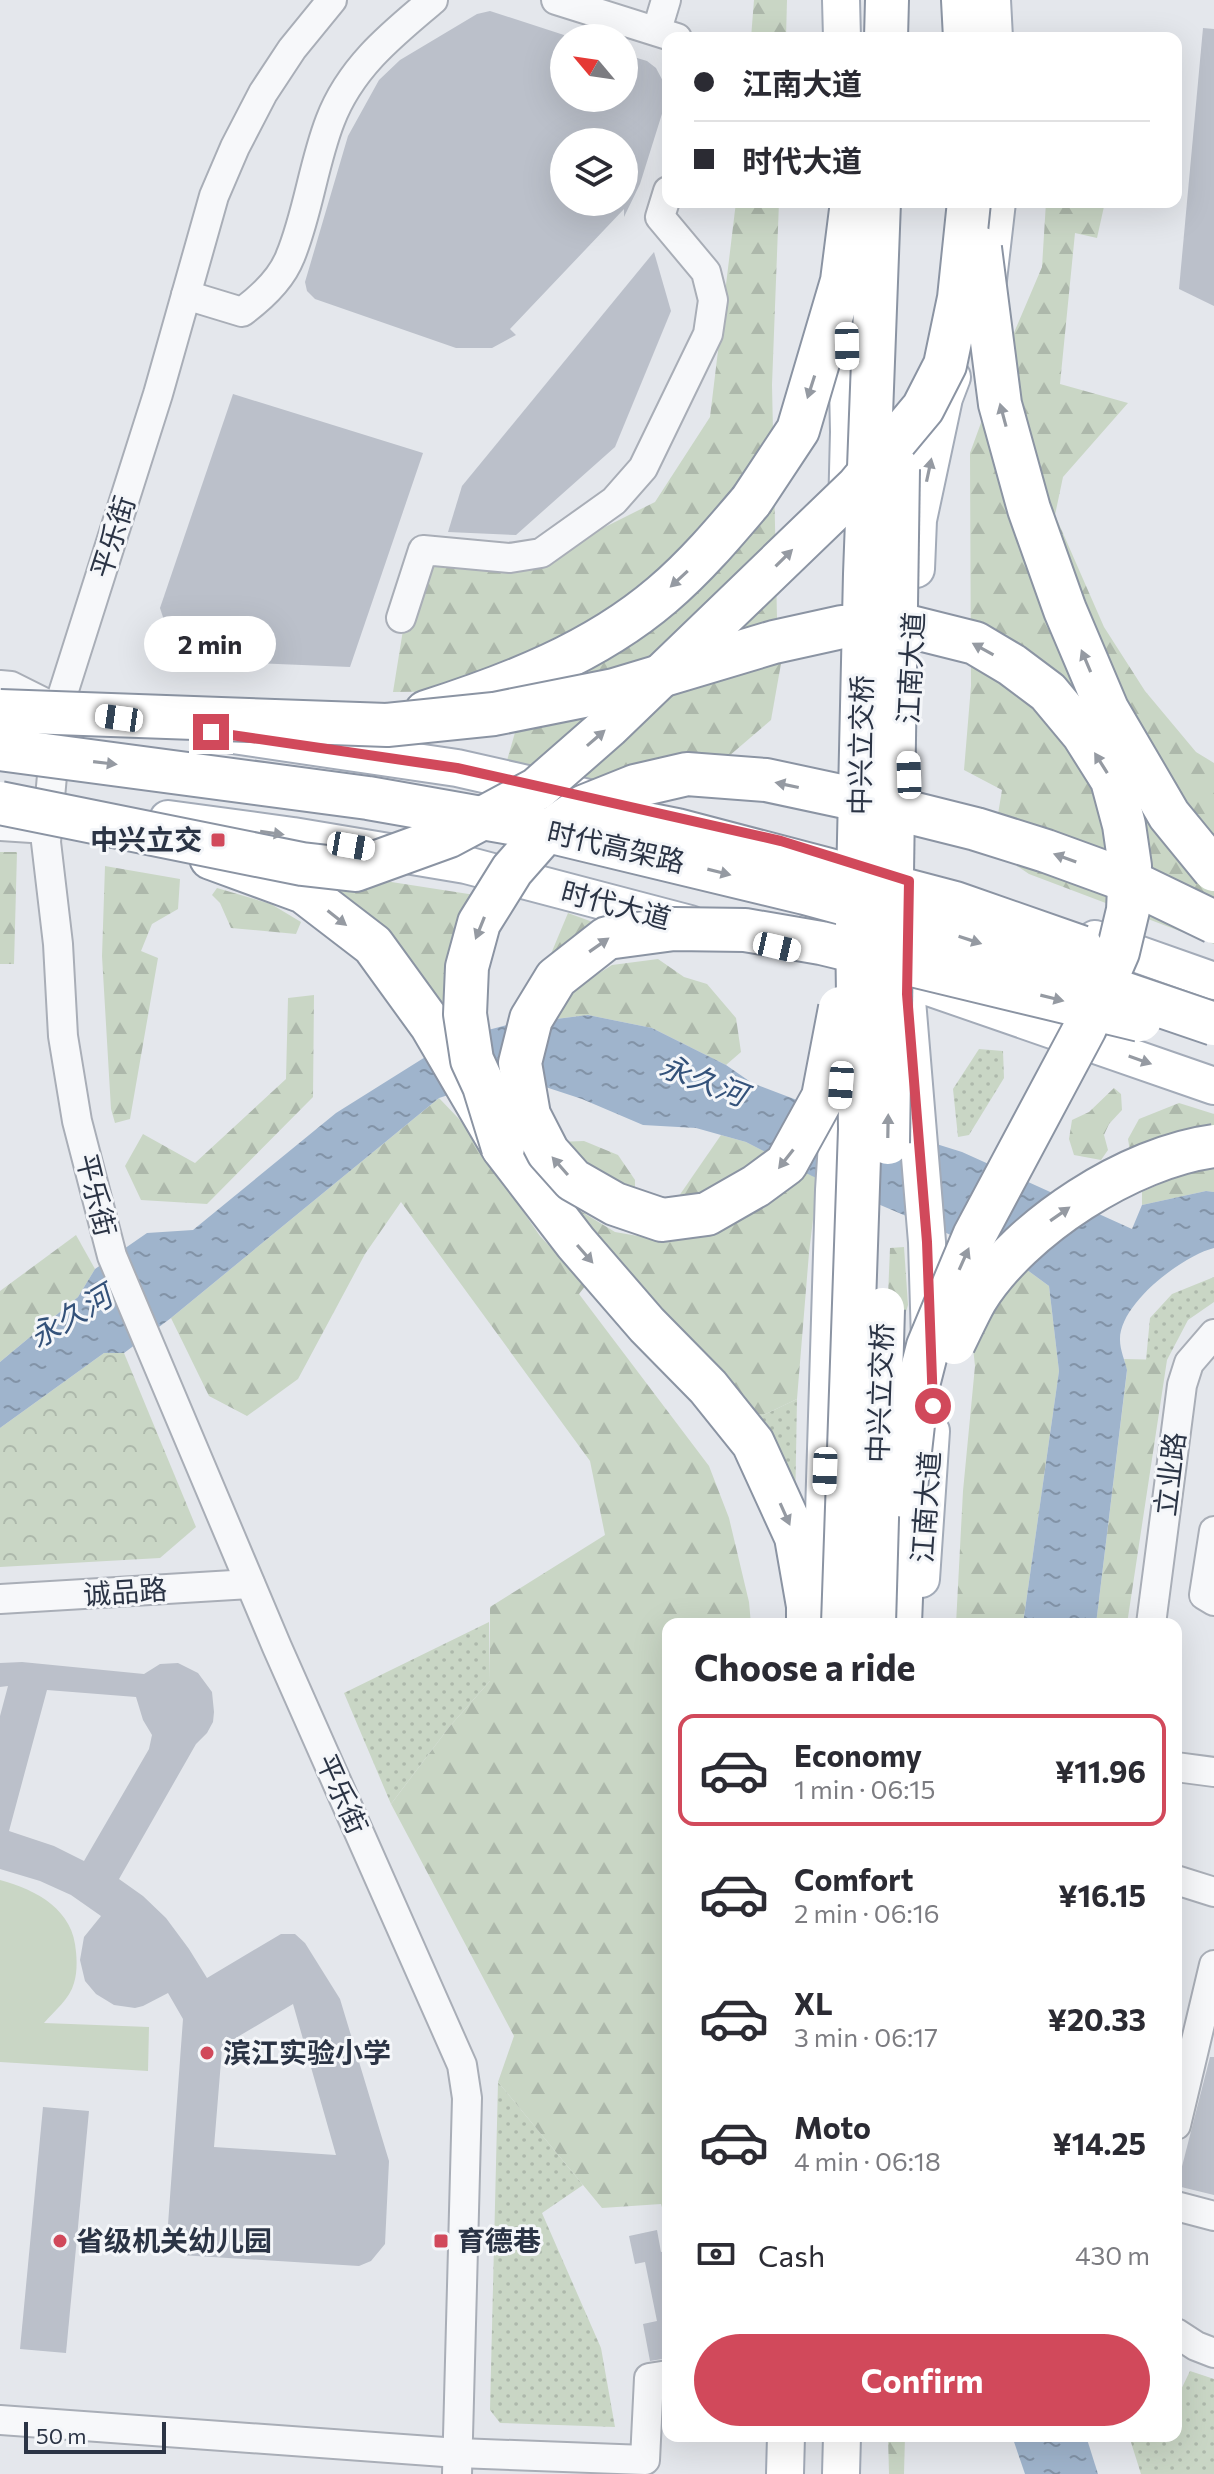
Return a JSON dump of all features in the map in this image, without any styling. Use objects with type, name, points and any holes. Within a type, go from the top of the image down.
[{"type":"highway","points":[[858,32],[859,0]]},
{"type":"highway","points":[[886,32],[887,0]]},
{"type":"highway","points":[[909,32],[910,0]]},
{"type":"highway","points":[[963,0],[965,32]]},
{"type":"highway","points":[[387,725],[506,685],[552,665],[607,634],[661,596],[712,548],[751,501],[798,430],[842,281],[851,208]]},
{"type":"highway","name":"中兴立交桥","points":[[843,1618],[860,1129],[855,946],[879,208]]},
{"type":"highway","name":"中兴立交桥","points":[[874,1618],[888,1127],[895,577],[905,208]]},
{"type":"highway","points":[[0,802],[302,864],[355,870],[449,836],[537,789],[609,726],[858,486],[923,408],[945,365],[959,298],[971,208]]},
{"type":"highway","points":[[973,208],[1000,404],[1029,509],[1059,596],[1107,709],[1169,815],[1214,870]]},
{"type":"highway","points":[[0,711],[387,725],[494,714],[614,690],[774,642],[842,627],[903,625],[975,643],[1048,692],[1083,734],[1112,780],[1124,825],[1130,866],[1128,910],[1118,952],[1085,1028],[974,1236],[933,1331],[917,1389],[905,1496],[900,1618]]},
{"type":"highway","name":"时代高架路","points":[[0,718],[358,769],[677,830],[955,903],[1214,993]]},
{"type":"highway","name":"时代高架路","points":[[0,749],[354,796],[527,826],[805,893],[926,926],[1214,1024]]},
{"type":"highway","points":[[503,1148],[484,1086],[472,1060],[465,1014],[467,967],[479,923],[512,870],[541,837],[585,806],[635,786],[687,774],[766,780],[864,801],[976,829],[1046,851],[1131,882],[1214,922]]},
{"type":"highway","points":[[139,832],[304,892],[373,945],[431,1025],[503,1148],[576,1243],[647,1325],[708,1387],[753,1443],[796,1537],[808,1618]]},
{"type":"highway","points":[[855,946],[854,942],[851,956],[823,1097],[786,1164],[756,1186],[707,1214],[662,1220],[615,1204],[573,1180],[548,1152],[529,1115],[520,1063],[531,1019],[556,978],[607,938],[674,929],[745,930],[821,943],[836,947],[851,950],[866,954],[1013,988],[1214,1039]]},
{"type":"highway","points":[[905,1496],[923,1422],[947,1357],[977,1298],[1010,1258],[1045,1225],[1093,1191],[1149,1164],[1214,1146]]},
{"type":"main road","points":[[841,0],[842,32]]},
{"type":"main road","points":[[992,0],[994,32]]},
{"type":"main road","name":"江南大道","points":[[820,1618],[834,1190],[844,1030],[855,946],[848,861],[851,714],[845,577],[849,432],[843,208]]},
{"type":"main road","name":"江南大道","points":[[918,1618],[933,1406],[927,1242],[906,979],[911,854],[907,723],[912,681],[918,520],[944,398],[988,281],[996,208]]},
{"type":"main road","points":[[0,700],[457,768],[781,841],[909,881],[967,894],[1214,981]]},
{"type":"main road","points":[[851,714],[875,750],[907,723]]},
{"type":"main road","name":"时代大道","points":[[0,802],[48,816],[293,836],[466,865],[855,946],[906,979],[1214,1086]]},
{"type":"main road","points":[[785,2474],[786,2442]]},
{"type":"main road","points":[[841,2474],[842,2442]]},
{"type":"street","name":"平乐街","points":[[332,0],[292,49],[263,93],[214,196],[158,394],[58,709],[46,842],[58,944],[63,1036],[77,1121],[112,1256],[250,1584],[462,2065],[467,2098],[457,2464]]},
{"type":"street","points":[[556,0],[662,32]]},
{"type":"street","points":[[666,0],[667,32]]},
{"type":"street","points":[[186,295],[242,312],[264,296],[290,259],[330,119],[354,72],[423,3]]},
{"type":"street","points":[[401,618],[423,550],[510,558],[541,553],[614,501],[643,468],[708,334],[713,300],[706,272],[660,217],[663,208]]},
{"type":"street","points":[[0,685],[11,686],[58,709]]},
{"type":"street","points":[[0,826],[48,816]]},
{"type":"street","name":"立业路","points":[[1152,1618],[1182,1385],[1189,1363],[1214,1334]]},
{"type":"street","points":[[1211,1592],[1214,1531]]},
{"type":"street","name":"诚品路","points":[[0,1599],[250,1584]]},
{"type":"street","points":[[1182,1768],[1214,1772]]},
{"type":"street","points":[[1182,1882],[1214,1892]]},
{"type":"street","points":[[1184,2060],[1214,1965]]},
{"type":"street","points":[[1182,2208],[1214,2216]]},
{"type":"street","points":[[1182,2337],[1214,2353]]},
{"type":"street","points":[[0,2420],[457,2464],[645,2460],[649,2378],[662,2376]]},
{"type":"green space","points":[[754,0],[787,0],[786,32],[751,32]]},
{"type":"green space","points":[[735,208],[779,208],[772,385],[777,618],[545,690],[393,692],[408,599],[435,563],[523,568],[655,502],[710,417]]},
{"type":"green space","points":[[1046,208],[1104,208],[1097,238],[1075,233],[1060,384],[1128,403],[1063,477],[1055,515],[1104,627],[1145,691],[1196,752],[1214,763],[1214,944],[1029,874],[973,836],[998,814],[1002,790],[964,770],[971,686],[970,453],[1013,335],[1042,267]]},
{"type":"green space","points":[[782,658],[771,720],[715,768],[591,792],[504,771],[516,729]]},
{"type":"green space","points":[[0,852],[17,852],[14,964],[0,964]]},
{"type":"green space","points":[[105,866],[180,879],[178,909],[152,924],[141,951],[158,958],[130,1119],[115,1123],[111,1109],[102,956]]},
{"type":"green space","points":[[385,881],[475,895],[448,1021],[321,893]]},
{"type":"green space","points":[[217,888],[271,904],[301,922],[296,934],[231,928],[220,903],[212,895]]},
{"type":"green space","points":[[568,913],[620,932],[543,973]]},
{"type":"green space","points":[[658,959],[684,977],[707,984],[736,1018],[741,1052],[726,1065],[652,1028],[588,1015],[547,1020],[579,986],[612,965]]},
{"type":"green space","points":[[314,995],[313,1097],[207,1204],[141,1200],[125,1166],[143,1134],[195,1163],[286,1079],[288,998]]},
{"type":"green space","points":[[979,1049],[1003,1051],[1004,1078],[969,1135],[958,1137],[953,1089]]},
{"type":"green space","points":[[1114,1088],[1121,1094],[1122,1110],[1104,1135],[1108,1150],[1101,1160],[1074,1155],[1069,1139],[1072,1120],[1089,1112]]},
{"type":"green space","points":[[439,1098],[460,1120],[540,1236],[586,1285],[579,1294],[709,1466],[729,1518],[750,1618],[662,1618],[662,2207],[661,2204],[602,2208],[498,2082],[514,2036],[391,1804],[450,1726],[490,1681],[490,1607],[605,1535],[590,1461],[401,1202],[365,1254],[298,1379],[247,1416],[209,1396],[171,1318]]},
{"type":"green space","points":[[1179,1103],[1214,1114],[1214,1133],[1130,1151],[1128,1139],[1139,1119]]},
{"type":"green space","points":[[721,1135],[746,1142],[768,1153],[746,1180],[670,1209]]},
{"type":"green space","points":[[584,1141],[618,1155],[635,1180],[635,1202],[556,1142]]},
{"type":"green space","points":[[794,1166],[818,1178],[797,1399],[751,1421],[554,1195],[615,1232],[661,1240]]},
{"type":"green space","points":[[1214,1167],[1214,1192],[1206,1191],[1142,1205],[1142,1192],[1189,1171]]},
{"type":"green space","points":[[76,1235],[95,1269],[78,1297],[0,1362],[0,1291]]},
{"type":"green space","points":[[961,1238],[1019,1264],[1049,1286],[1059,1371],[1024,1618],[956,1618],[963,1491],[975,1366]]},
{"type":"green space","points":[[904,1247],[908,1305],[894,1352],[887,1320],[890,1248]]},
{"type":"green space","points":[[1214,1277],[1214,1302],[1188,1320],[1167,1360],[1146,1360],[1150,1318],[1172,1294]]},
{"type":"green space","points":[[104,1353],[124,1353],[196,1527],[160,1558],[0,1567],[0,1428]]},
{"type":"green space","points":[[1124,1359],[1167,1360],[1128,1618],[1097,1618],[1127,1371]]},
{"type":"green space","points":[[797,1399],[795,1512],[751,1421]]},
{"type":"green space","points":[[489,1622],[490,1681],[450,1726],[391,1804],[344,1693]]},
{"type":"green space","points":[[0,1880],[40,1896],[51,1904],[61,1913],[74,1937],[77,1963],[72,1989],[44,2023],[149,2027],[148,2071],[0,2062]]},
{"type":"green space","points":[[498,2082],[583,2185],[542,2213],[601,2348],[615,2427],[500,2423],[490,2410]]},
{"type":"green space","points":[[1190,2371],[1214,2379],[1214,2474],[1141,2474],[1131,2442],[1182,2442],[1182,2388]]},
{"type":"green space","points":[[888,2442],[905,2442],[904,2474],[889,2474]]},
{"type":"water","name":"永久河","points":[[588,1015],[652,1028],[726,1065],[752,1083],[802,1102],[962,1152],[1132,1229],[1142,1205],[1206,1191],[1214,1192],[1214,1248],[1170,1271],[1141,1297],[1122,1326],[1120,1344],[1127,1370],[1097,1618],[1024,1618],[1059,1371],[1049,1286],[1019,1264],[812,1176],[746,1142],[696,1128],[643,1125],[582,1099],[509,1075],[439,1098],[171,1318],[124,1353],[104,1353],[0,1428],[0,1362],[78,1297],[95,1269],[147,1233],[193,1230],[336,1113],[454,1039],[507,1025]]},
{"type":"water","points":[[1014,2442],[1088,2442],[1098,2474],[1025,2474]]},
{"type":"building","points":[[490,11],[550,30],[550,112],[638,112],[638,58],[656,68],[662,79],[662,114],[638,188],[638,128],[550,128],[550,216],[617,216],[510,329],[516,335],[492,348],[456,348],[315,299],[307,291],[305,282],[348,136],[379,80],[400,60],[477,14]]},
{"type":"building","points":[[1203,28],[1214,29],[1214,306],[1179,289]]},
{"type":"building","points":[[654,252],[671,311],[615,447],[516,535],[448,532],[462,486]]},
{"type":"building","points":[[233,394],[423,453],[350,667],[177,660],[160,608]]},
{"type":"building","points":[[22,1662],[144,1674],[160,1664],[178,1663],[198,1673],[212,1692],[213,1722],[196,1744],[119,1879],[166,1918],[207,1978],[281,1934],[295,1934],[305,1943],[340,1999],[389,2161],[385,2244],[371,2261],[359,2266],[180,2255],[169,2245],[167,2238],[183,2019],[168,1993],[135,2008],[114,2005],[96,1994],[85,1981],[80,1960],[84,1937],[101,1916],[71,1895],[40,1881],[0,1869],[0,1716],[8,1686],[0,1687],[0,1663]],"holes":[[[47,1690],[136,1697],[143,1720],[152,1735],[149,1749],[84,1861],[54,1846],[9,1831]],[[293,2004],[336,2155],[214,2147],[222,2049]]]},
{"type":"building","points":[[1210,2057],[1214,2057],[1214,2195],[1182,2187],[1182,2166]]},
{"type":"building","points":[[43,2107],[89,2111],[66,2353],[20,2349]]},
{"type":"building","points":[[657,2230],[662,2252],[662,2359],[650,2361],[643,2324],[657,2321],[645,2262],[635,2264],[629,2236]]},
{"type":"place","name":"中兴立交","points":[[218,840]]},
{"type":"place","name":"滨江实验小学","points":[[207,2053]]},
{"type":"place","name":"省级机关幼儿园","points":[[60,2241]]},
{"type":"place","name":"育德巷","points":[[441,2241]]},
{"type":"route","points":[[211,732],[457,768],[781,841],[909,881],[906,979],[927,1242],[933,1406]]}]
